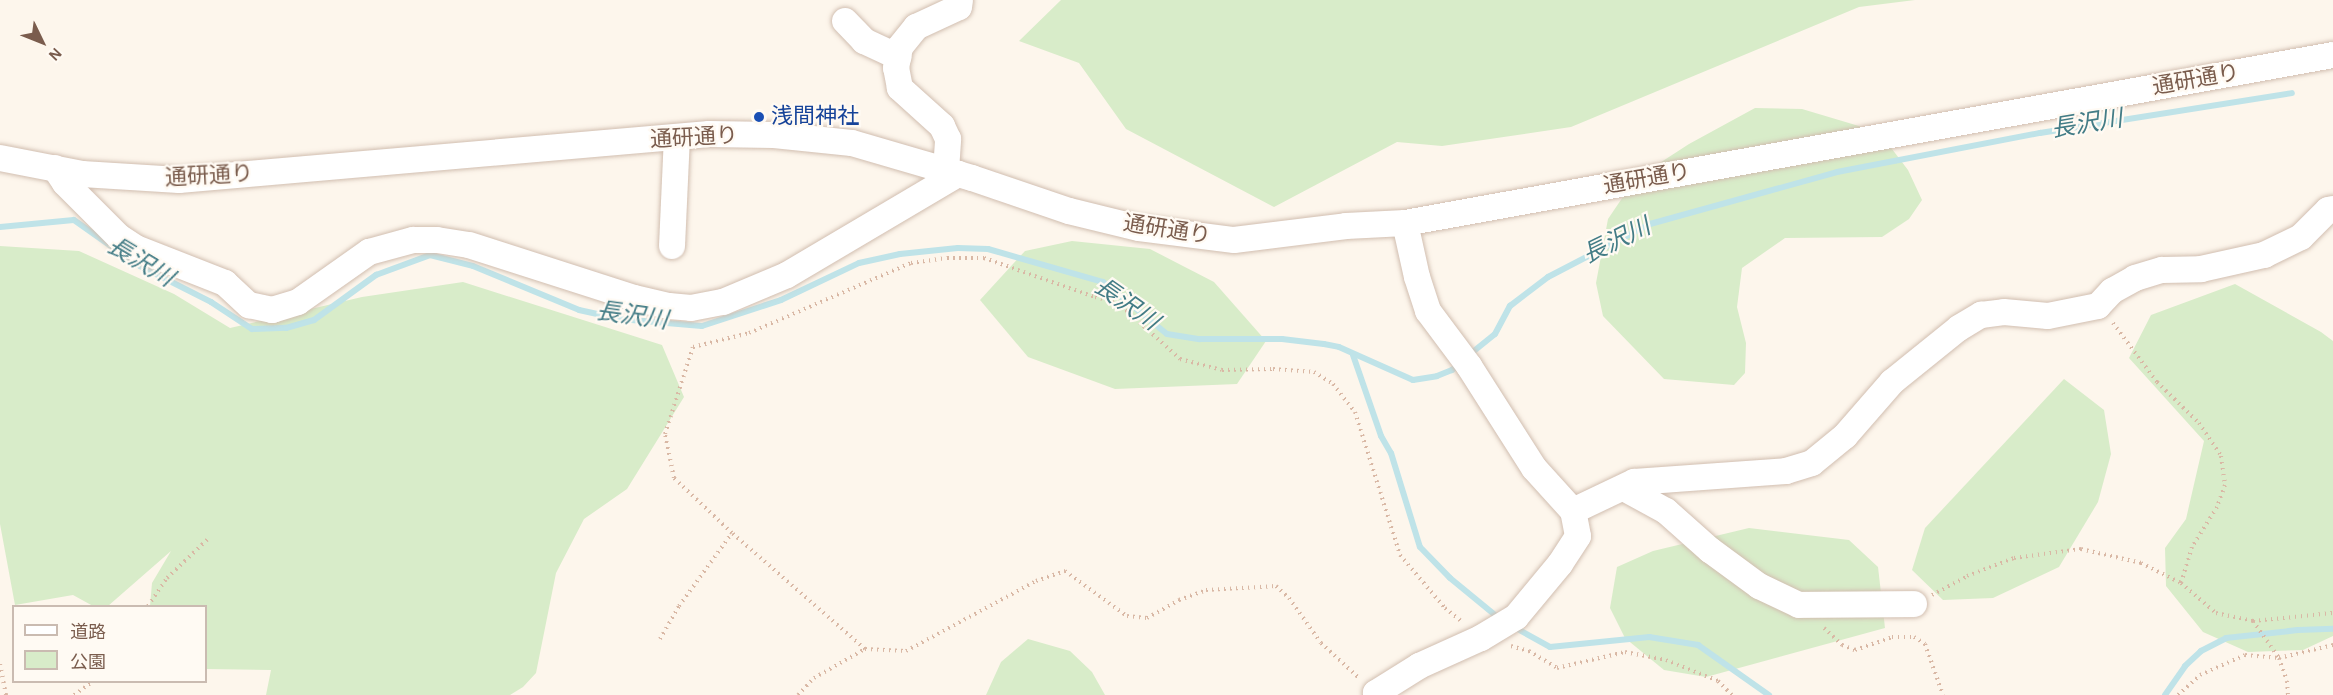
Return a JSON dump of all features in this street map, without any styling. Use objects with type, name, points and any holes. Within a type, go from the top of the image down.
[{"type":"street","points":[[55,168],[65,183],[119,237],[136,248],[225,283],[249,305],[272,310],[298,302],[369,252],[413,240],[437,240],[469,245],[634,298],[669,306],[691,308],[723,302],[787,275],[952,172],[948,140],[942,126],[900,88],[896,68],[900,47],[916,27],[959,7],[960,0]]},
{"type":"street","points":[[845,21],[864,41],[898,57]]},
{"type":"street","name":"通研通り","points":[[0,158],[82,174],[179,180],[709,134],[774,135],[852,143],[952,172],[1069,211],[1139,228],[1234,240],[1346,226],[1405,223],[2333,55]]},
{"type":"street","points":[[672,246],[677,137]]},
{"type":"street","points":[[1573,511],[1634,482],[1786,471],[1812,463],[1845,436],[1892,382],[1959,328],[1981,315],[2004,312],[2048,316],[2098,306],[2112,291],[2135,278],[2162,270],[2201,269],[2264,255],[2301,237],[2328,210],[2333,209]]},
{"type":"street","points":[[1377,694],[1419,666],[1481,638],[1516,617],[1560,564],[1578,536],[1573,511],[1534,468],[1469,366],[1428,311],[1405,223]]},
{"type":"street","points":[[1624,488],[1666,511],[1710,550],[1759,586],[1800,605],[1914,604]]},
{"type":"path","points":[[865,649],[732,533],[674,478],[665,434],[693,347],[749,333],[911,263],[946,258],[984,258],[1095,297],[1117,302],[1180,359],[1222,370],[1273,369],[1314,372],[1333,384],[1356,412],[1400,555],[1445,608],[1481,638],[1529,651],[1557,668],[1625,652],[1666,660],[1718,681],[1732,695]]},
{"type":"path","points":[[2098,306],[2124,335],[2157,382],[2199,423],[2221,456],[2225,485],[2217,507],[2192,547],[2181,583]]},
{"type":"path","points":[[660,639],[679,606],[732,533]]},
{"type":"path","points":[[149,605],[167,578],[210,537]]},
{"type":"path","points":[[1914,604],[1967,576],[2014,558],[2081,549],[2141,563],[2181,583],[2216,612],[2254,621],[2333,613]]},
{"type":"path","points":[[798,695],[814,678],[865,649],[906,651],[1036,581],[1065,571],[1127,616],[1147,618],[1179,600],[1206,590],[1276,586],[1289,598],[1321,643],[1377,694]]},
{"type":"path","points":[[1800,605],[1842,645],[1855,650],[1892,637],[1914,637],[1925,644],[1943,695]]},
{"type":"path","points":[[2254,621],[2279,658],[2287,681],[2288,695]]},
{"type":"path","points":[[2178,695],[2200,675],[2245,655],[2279,658],[2333,645]]},
{"type":"path","points":[[0,664],[6,695]]},
{"type":"path","points":[[74,695],[89,683]]},
{"type":"green space","points":[[1061,0],[1915,0],[1859,7],[1571,127],[1442,146],[1397,142],[1274,207],[1126,129],[1079,63],[1019,41]]},
{"type":"green space","points":[[1755,108],[1802,109],[1879,132],[1908,170],[1922,200],[1909,219],[1882,237],[1785,238],[1742,268],[1737,307],[1746,343],[1745,373],[1734,385],[1664,379],[1603,316],[1596,283],[1608,219],[1635,179],[1689,144]]},
{"type":"green space","points":[[1072,241],[1150,249],[1214,282],[1266,341],[1237,384],[1115,389],[1028,357],[980,300],[1025,251]]},
{"type":"green space","points":[[0,246],[79,251],[174,294],[230,328],[362,297],[463,282],[662,345],[684,397],[627,489],[584,519],[556,573],[536,673],[523,687],[510,695],[266,695],[271,670],[207,669],[207,605],[150,605],[152,583],[171,551],[109,605],[91,605],[73,595],[15,605],[0,524]]},
{"type":"green space","points":[[2235,284],[2333,341],[2333,636],[2303,650],[2248,652],[2203,632],[2166,586],[2165,548],[2186,519],[2204,441],[2129,358],[2151,315]]},
{"type":"green space","points":[[2064,379],[2104,410],[2111,454],[2098,502],[2059,567],[1993,598],[1943,600],[1912,570],[1925,528]]},
{"type":"green space","points":[[1749,528],[1849,540],[1878,567],[1885,628],[1706,677],[1664,670],[1625,638],[1610,608],[1617,567],[1653,551]]},
{"type":"green space","points":[[1028,639],[1070,651],[1092,672],[1105,695],[986,695],[1001,662]]},
{"type":"waterway","name":"長沢川","points":[[1469,355],[1495,334],[1510,306],[1548,277],[1650,224],[1837,172],[2040,133],[2292,93]]},
{"type":"waterway","name":"長沢川","points":[[0,227],[74,220],[115,249]]},
{"type":"waterway","name":"長沢川","points":[[123,254],[140,266],[211,302],[252,329],[286,328],[314,320],[376,275],[430,255],[473,266],[579,310],[620,319],[702,326],[781,300],[859,263],[900,254],[958,248],[988,249],[1103,282],[1167,334],[1200,339],[1282,339],[1324,344],[1339,347],[1413,380],[1437,376],[1452,370],[1459,364]]},
{"type":"waterway","points":[[1353,355],[1381,436],[1391,453],[1420,547],[1450,578],[1500,619]]},
{"type":"waterway","points":[[1514,627],[1550,647],[1649,637],[1698,645],[1769,695]]},
{"type":"waterway","points":[[2165,695],[2185,666],[2201,651],[2226,638],[2298,630],[2333,629]]},
{"type":"place","name":"浅間神社","points":[[759,117]]}]
